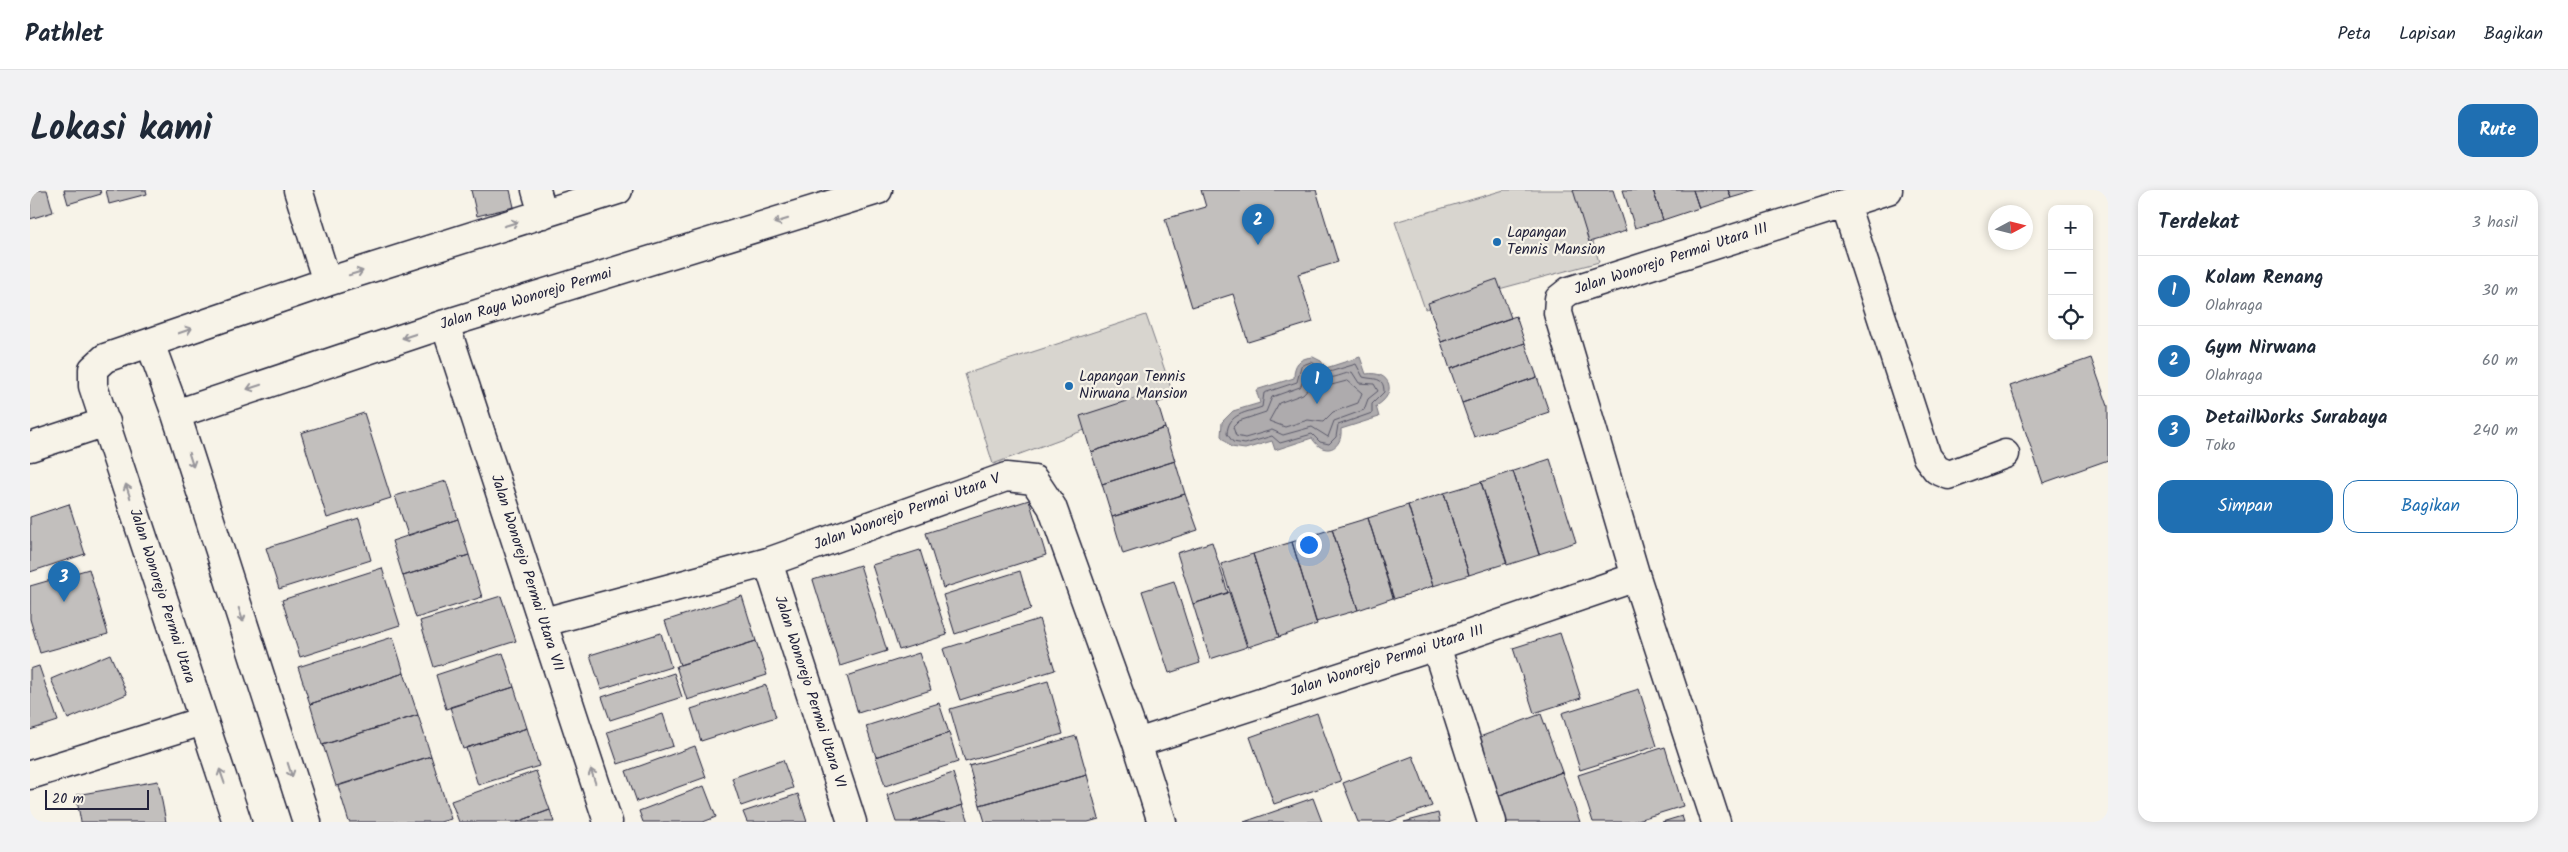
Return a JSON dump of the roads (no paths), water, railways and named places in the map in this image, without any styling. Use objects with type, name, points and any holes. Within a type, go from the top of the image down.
[{"type":"street","points":[[298,190],[327,282]]},
{"type":"street","points":[[307,822],[176,414],[150,343],[327,282],[539,202],[618,190]]},
{"type":"street","name":"Jalan Raya Wonorejo Permai","points":[[176,414],[818,199],[878,190]]},
{"type":"street","name":"Jalan Wonorejo Permai Utara III","points":[[1716,822],[1636,576],[1558,313],[1559,299],[1569,291],[1888,190]]},
{"type":"street","points":[[1845,204],[1927,457],[1936,470],[1949,475],[2005,454]]},
{"type":"street","name":"Jalan Wonorejo Permai Utara VII","points":[[446,324],[608,822]]},
{"type":"street","name":"Jalan Wonorejo Permai Utara","points":[[150,343],[105,358],[93,369],[93,386],[106,422],[191,724],[237,822]]},
{"type":"street","points":[[30,447],[106,422]]},
{"type":"street","name":"Jalan Wonorejo Permai Utara V","points":[[544,622],[768,562],[1006,477],[1034,480],[1052,507],[1137,742],[1162,822]]},
{"type":"street","name":"Jalan Wonorejo Permai Utara VI","points":[[768,562],[852,822]]},
{"type":"street","name":"Jalan Wonorejo Permai Utara III","points":[[1137,742],[1436,646],[1636,576]]},
{"type":"street","points":[[1436,646],[1492,822]]},
{"type":"street","points":[[30,775],[191,724]]},
{"type":"water","points":[[1313,357],[1321,361],[1326,368],[1360,357],[1366,374],[1375,374],[1386,379],[1389,384],[1389,390],[1383,401],[1376,406],[1379,417],[1341,429],[1339,442],[1336,446],[1327,449],[1321,448],[1312,438],[1275,450],[1272,441],[1245,449],[1231,447],[1221,436],[1222,422],[1233,411],[1260,403],[1256,390],[1294,378],[1296,365],[1301,360]]},
{"type":"place","name":"Lapangan Tennis Mansion","points":[[1497,242]]},
{"type":"place","name":"Gym Nirwana","points":[[1258,245]]},
{"type":"place","name":"Lapangan Tennis Nirwana Mansion","points":[[1069,386]]},
{"type":"place","name":"Kolam Renang","points":[[1317,404]]},
{"type":"place","name":"DetailWorks Surabaya","points":[[64,602]]}]
